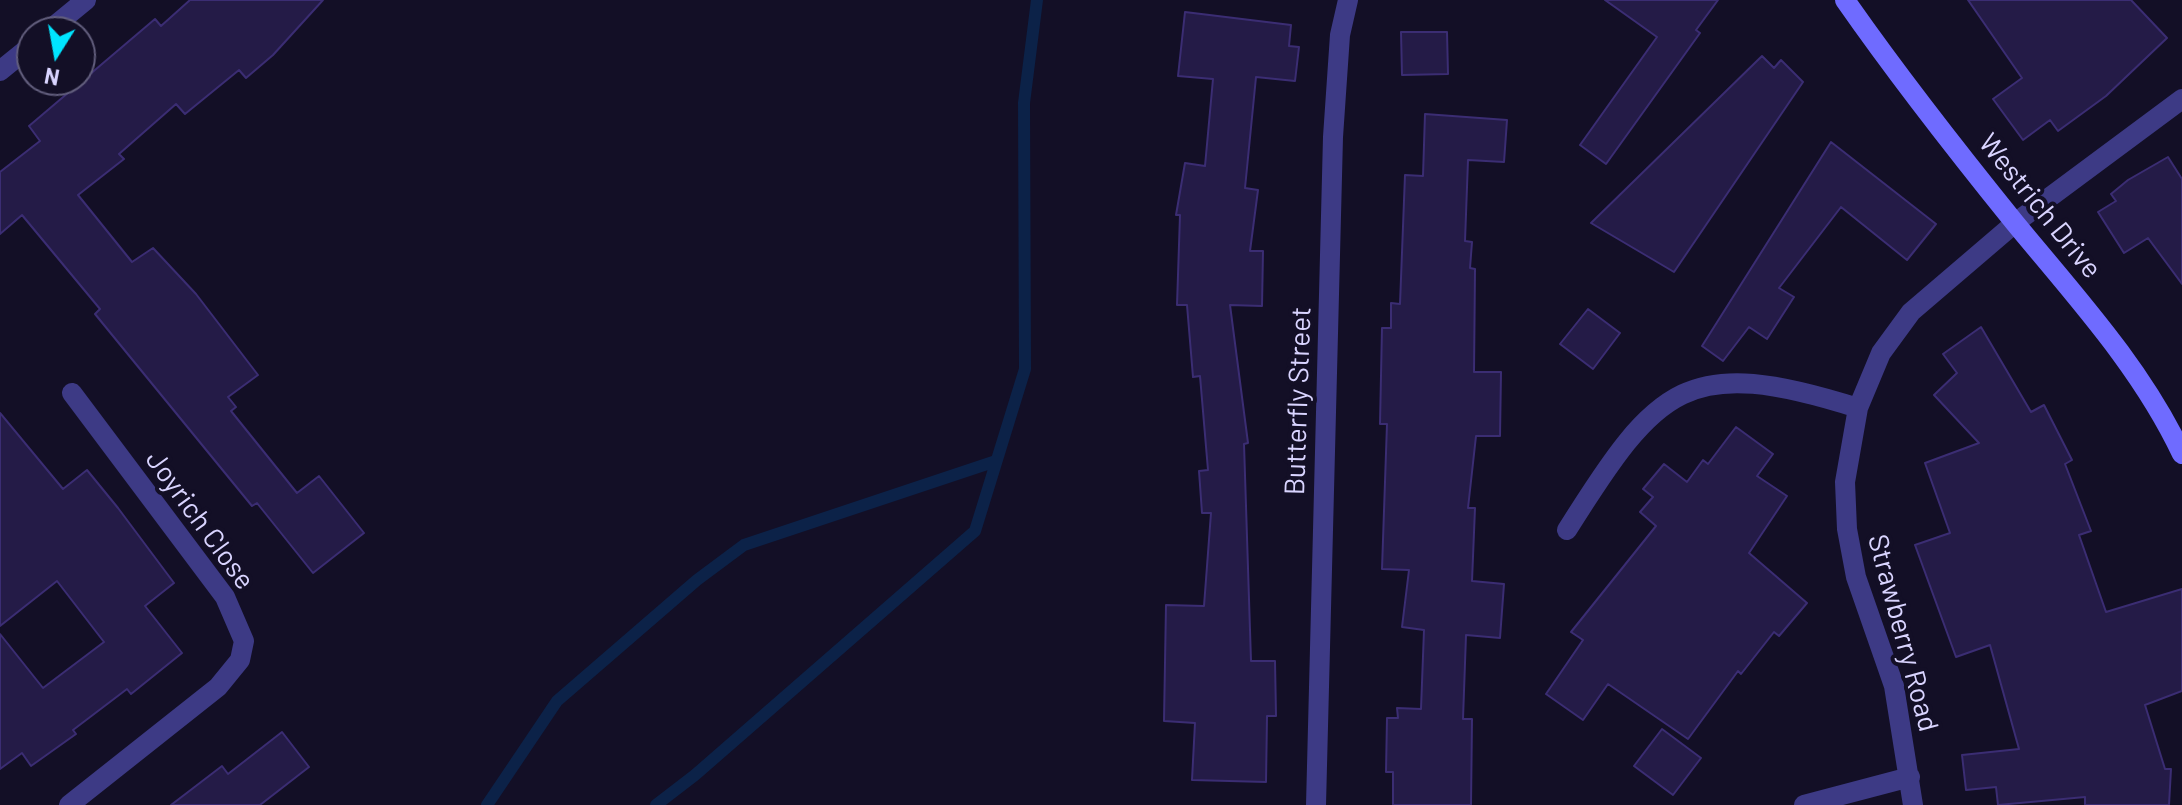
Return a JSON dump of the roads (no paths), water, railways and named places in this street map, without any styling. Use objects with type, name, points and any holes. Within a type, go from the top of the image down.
[{"type":"street","points":[[66,16],[86,0]]},
{"type":"street","name":"Butterfly Street","points":[[1316,805],[1333,137],[1340,35],[1348,0]]},
{"type":"street","name":"Westrich Drive","points":[[1845,0],[2015,223],[2091,311],[2169,425],[2182,454]]},
{"type":"street","points":[[0,71],[16,58]]},
{"type":"street","name":"Strawberry Road","points":[[1913,805],[1894,686],[1856,577],[1847,529],[1845,482],[1858,408],[1881,353],[1911,312],[2015,223],[2182,99]]},
{"type":"street","points":[[1567,530],[1633,432],[1675,397],[1693,388],[1738,381],[1809,393],[1858,408]]},
{"type":"street","name":"Joyrich Close","points":[[69,805],[218,687],[240,660],[244,641],[225,597],[72,393]]},
{"type":"street","points":[[1804,805],[1910,777]]},
{"type":"waterway","points":[[656,805],[695,775],[975,531],[1025,369],[1024,103],[1037,0]]},
{"type":"waterway","points":[[487,805],[557,701],[697,580],[744,545],[996,461]]}]
